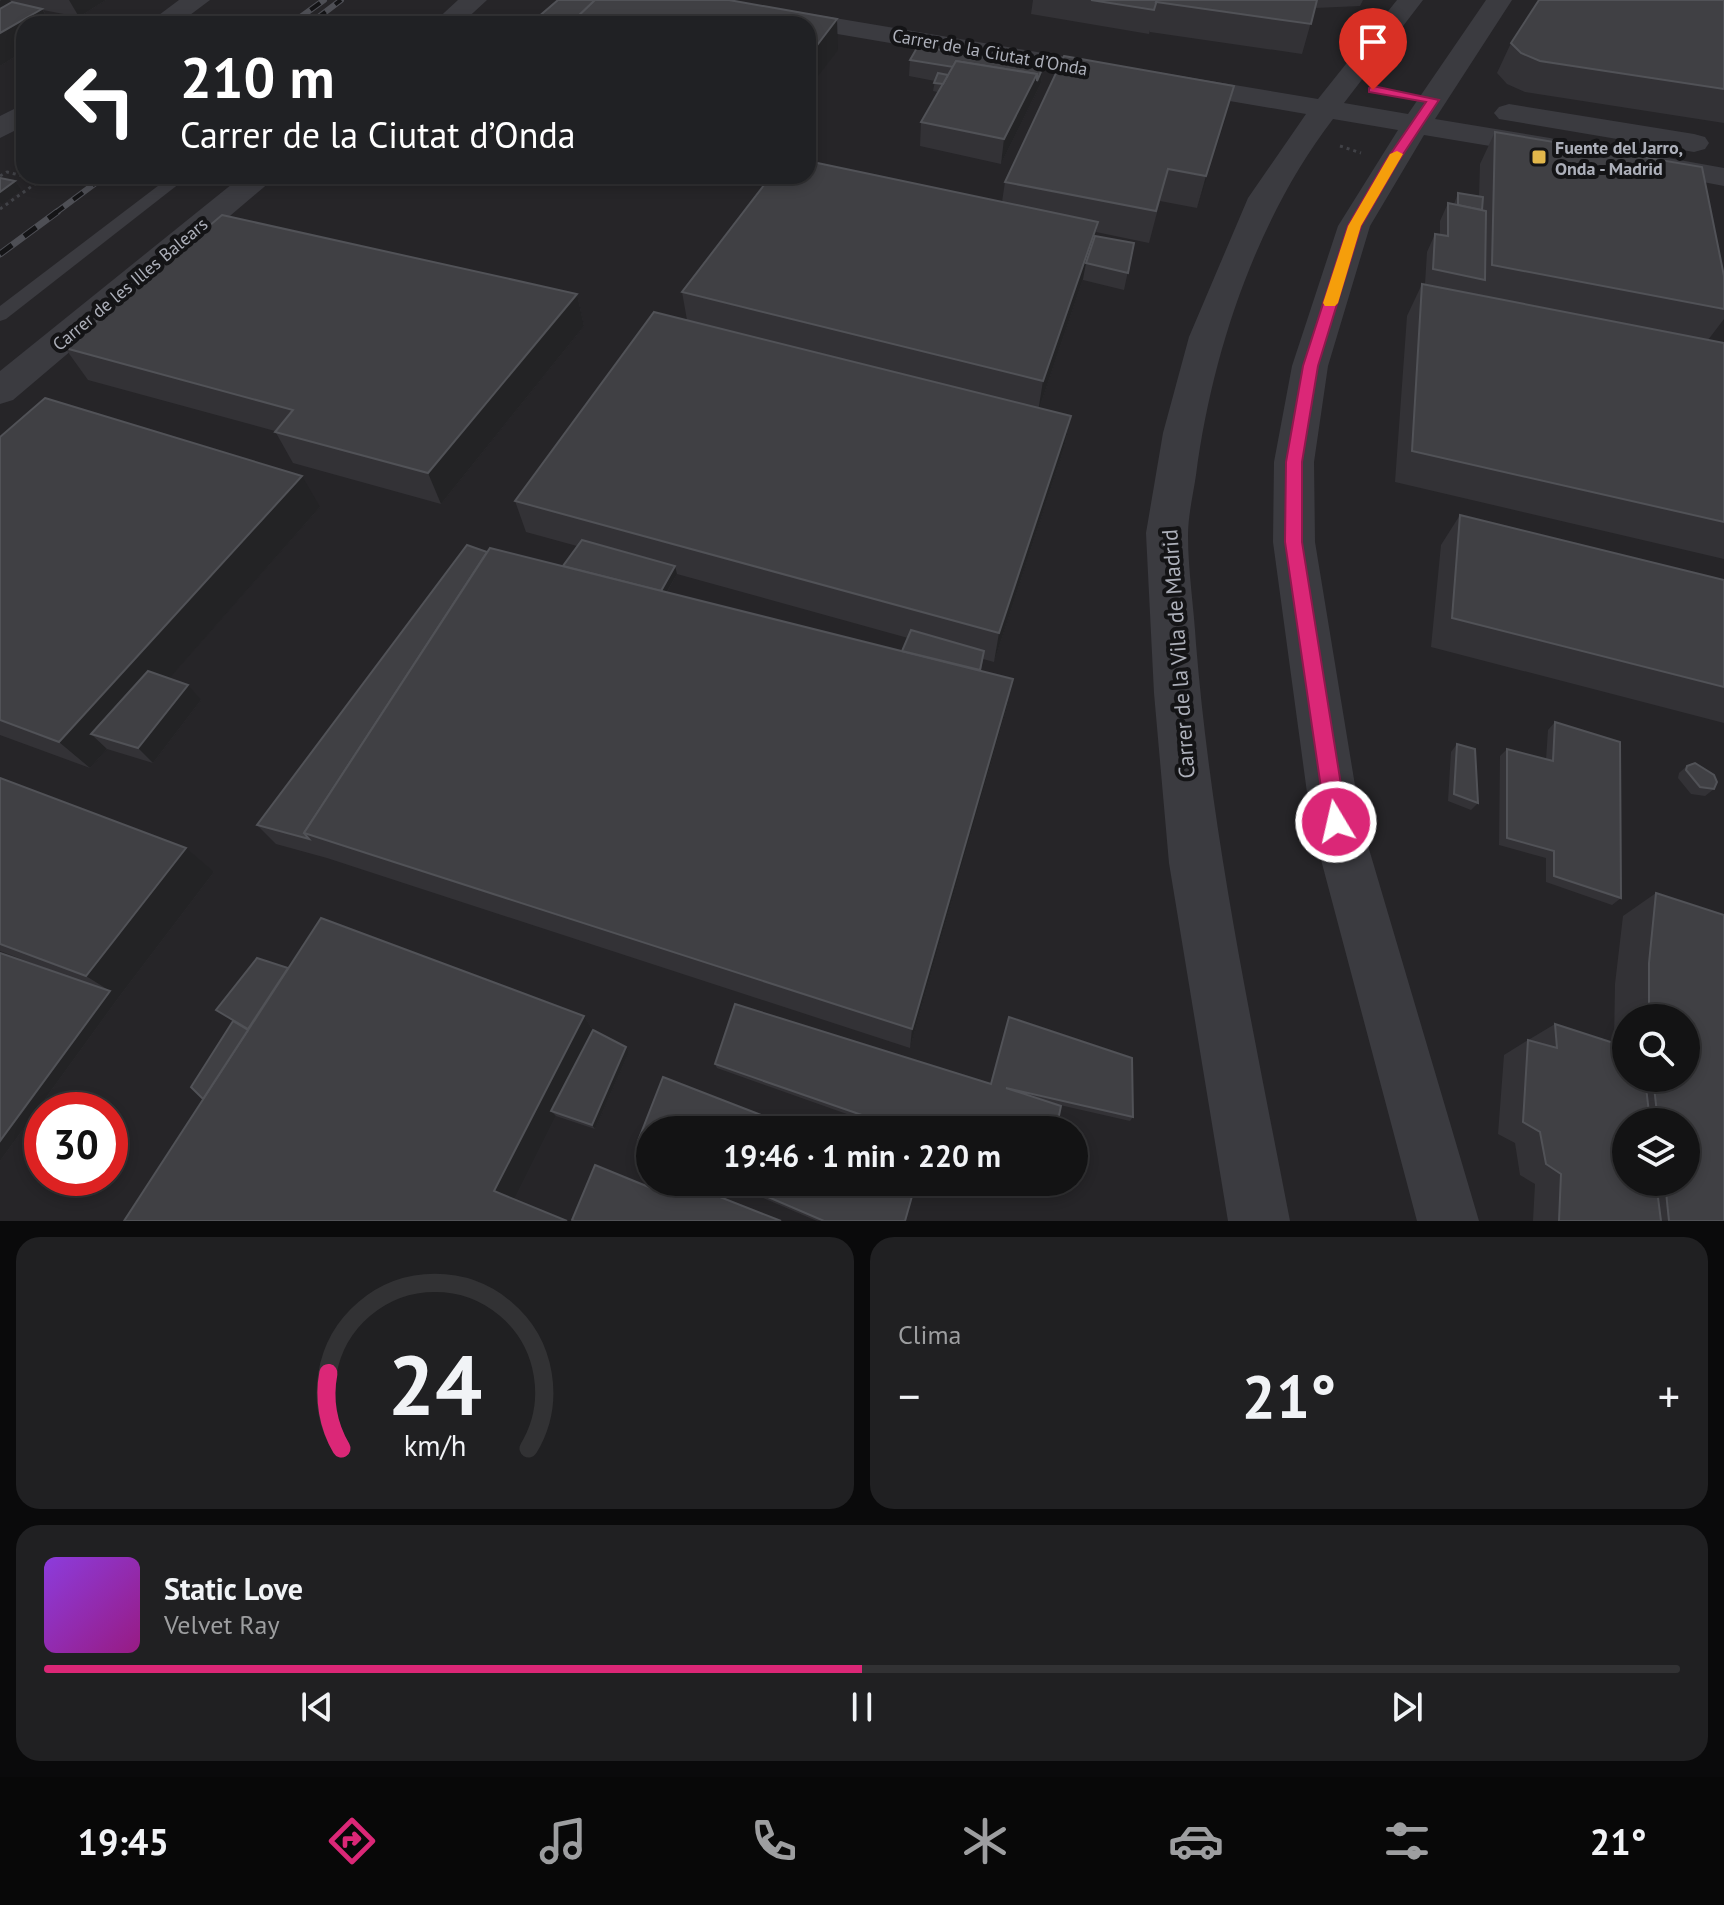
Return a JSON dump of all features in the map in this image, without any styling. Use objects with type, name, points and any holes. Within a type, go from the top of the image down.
[{"type":"street","points":[[172,16],[197,0]]},
{"type":"street","points":[[455,16],[474,0]]},
{"type":"street","name":"Carrer de la Ciutat d’Onda","points":[[681,0],[782,16]]},
{"type":"street","name":"Carrer de la Ciutat d’Onda","points":[[824,0],[1195,61]]},
{"type":"street","name":"Carrer de la Vila de Madrid","points":[[1259,1221],[1195,863],[1177,693],[1167,533],[1182,433],[1207,337],[1264,198],[1322,102],[1410,0]]},
{"type":"street","points":[[1448,1221],[1336,822],[1294,542],[1294,462],[1310,366],[1354,226],[1391,162],[1499,0]]},
{"type":"street","name":"Carrer de la Ciutat d’Onda","points":[[816,21],[1322,102],[1724,148]]},
{"type":"street","name":"Carrer de la Ciutat d’Onda","points":[[1425,112],[1724,177]]},
{"type":"street","name":"Carrer de les Illes Balears","points":[[0,391],[251,184]]},
{"type":"lane","points":[[0,315],[171,184]]},
{"type":"path","points":[[1322,102],[1391,162]]},
{"type":"path","points":[[0,209],[34,184]]},
{"type":"shaded area","points":[[0,0],[1724,0],[1724,1221],[0,1221]]},
{"type":"building","points":[[558,0],[595,0],[578,16],[539,16]]},
{"type":"building","points":[[595,0],[729,0],[837,19],[816,47],[816,16],[578,16]]},
{"type":"building","points":[[1091,0],[1157,0],[1154,10]]},
{"type":"building","points":[[1157,0],[1317,0],[1311,24]]},
{"type":"building","points":[[1539,0],[1724,0],[1724,89],[1540,61],[1521,53],[1511,43]]},
{"type":"building","points":[[12,2],[42,9],[30,16],[16,16],[16,24],[0,33],[0,9]]},
{"type":"building","points":[[918,46],[1043,67],[1037,81],[1037,74],[956,61],[953,67],[910,60]]},
{"type":"building","points":[[1064,56],[1234,86],[1206,176],[1168,169],[1156,211],[1005,182]]},
{"type":"building","points":[[956,61],[1037,74],[1004,139],[921,122]]},
{"type":"building","points":[[938,73],[948,75],[943,84],[934,83]]},
{"type":"building","points":[[1495,132],[1702,167],[1724,276],[1724,309],[1492,265]]},
{"type":"building","points":[[816,163],[1098,222],[1043,381],[682,292],[765,184],[816,184]]},
{"type":"building","points":[[0,178],[15,181],[0,192]]},
{"type":"building","points":[[1458,193],[1483,197],[1482,210],[1458,205]]},
{"type":"building","points":[[1448,203],[1486,211],[1485,280],[1433,269],[1435,234],[1448,236]]},
{"type":"building","points":[[222,215],[577,294],[428,473],[275,432],[293,410],[65,348]]},
{"type":"building","points":[[1095,236],[1134,243],[1128,273],[1086,263]]},
{"type":"building","points":[[1422,284],[1724,343],[1724,522],[1412,451]]},
{"type":"building","points":[[654,312],[1071,416],[999,633],[515,501]]},
{"type":"building","points":[[45,398],[302,476],[59,742],[0,720],[0,437]]},
{"type":"building","points":[[1460,515],[1724,580],[1724,687],[1452,618]]},
{"type":"building","points":[[582,540],[675,566],[661,591],[563,566]]},
{"type":"building","points":[[467,545],[487,552],[304,833],[309,839],[257,825]]},
{"type":"building","points":[[490,548],[1013,679],[912,1029],[304,833]]},
{"type":"building","points":[[911,630],[984,651],[980,670],[902,651]]},
{"type":"building","points":[[148,671],[188,685],[138,748],[91,734]]},
{"type":"building","points":[[1555,722],[1620,742],[1621,898],[1554,876],[1554,851],[1507,838],[1507,749],[1553,761]]},
{"type":"building","points":[[1457,744],[1475,749],[1478,803],[1454,794]]},
{"type":"building","points":[[1695,763],[1714,775],[1717,782],[1714,789],[1700,787],[1686,770],[1687,766]]},
{"type":"building","points":[[0,778],[186,848],[86,976],[0,944]]},
{"type":"building","points":[[1656,893],[1724,915],[1724,1221],[1669,1221],[1666,1196],[1700,1196],[1700,1108],[1656,1108],[1655,1092],[1700,1092],[1700,1004],[1649,1004],[1649,963]]},
{"type":"building","points":[[321,918],[584,1016],[494,1191],[567,1221],[124,1221]]},
{"type":"building","points":[[0,953],[110,991],[36,1092],[24,1092],[24,1108],[0,1141]]},
{"type":"building","points":[[257,958],[288,968],[248,1029],[216,1010]]},
{"type":"building","points":[[735,1004],[991,1084],[1009,1017],[1132,1058],[1133,1117],[1006,1088],[1061,1106],[1059,1116],[865,1116],[715,1064]]},
{"type":"building","points":[[233,1021],[248,1030],[203,1099],[191,1087]]},
{"type":"building","points":[[1555,1024],[1612,1042],[1612,1092],[1647,1092],[1648,1108],[1612,1108],[1612,1196],[1658,1196],[1661,1221],[1559,1221],[1561,1174],[1546,1164],[1540,1132],[1523,1122],[1528,1040],[1557,1048]]},
{"type":"building","points":[[593,1030],[626,1047],[592,1125],[551,1111]]},
{"type":"building","points":[[663,1077],[764,1116],[648,1116]]},
{"type":"building","points":[[595,1165],[636,1182],[636,1196],[718,1196],[781,1221],[574,1221]]},
{"type":"building","points":[[766,1196],[912,1196],[905,1221],[824,1221]]},
{"type":"railway","points":[[302,16],[324,0]]},
{"type":"railway","points":[[320,16],[341,0]]},
{"type":"railway","points":[[54,214],[94,184]]},
{"type":"railway","points":[[0,254],[57,212]]},
{"type":"slow traffic","points":[[1330,303],[1354,226],[1397,154]]},
{"type":"place","name":"Fuente del Jarro, Onda - Madrid","points":[[1539,157]]},
{"type":"route","points":[[1336,822],[1294,542],[1294,462],[1310,366],[1354,226],[1391,162],[1433,100],[1373,90]]}]
